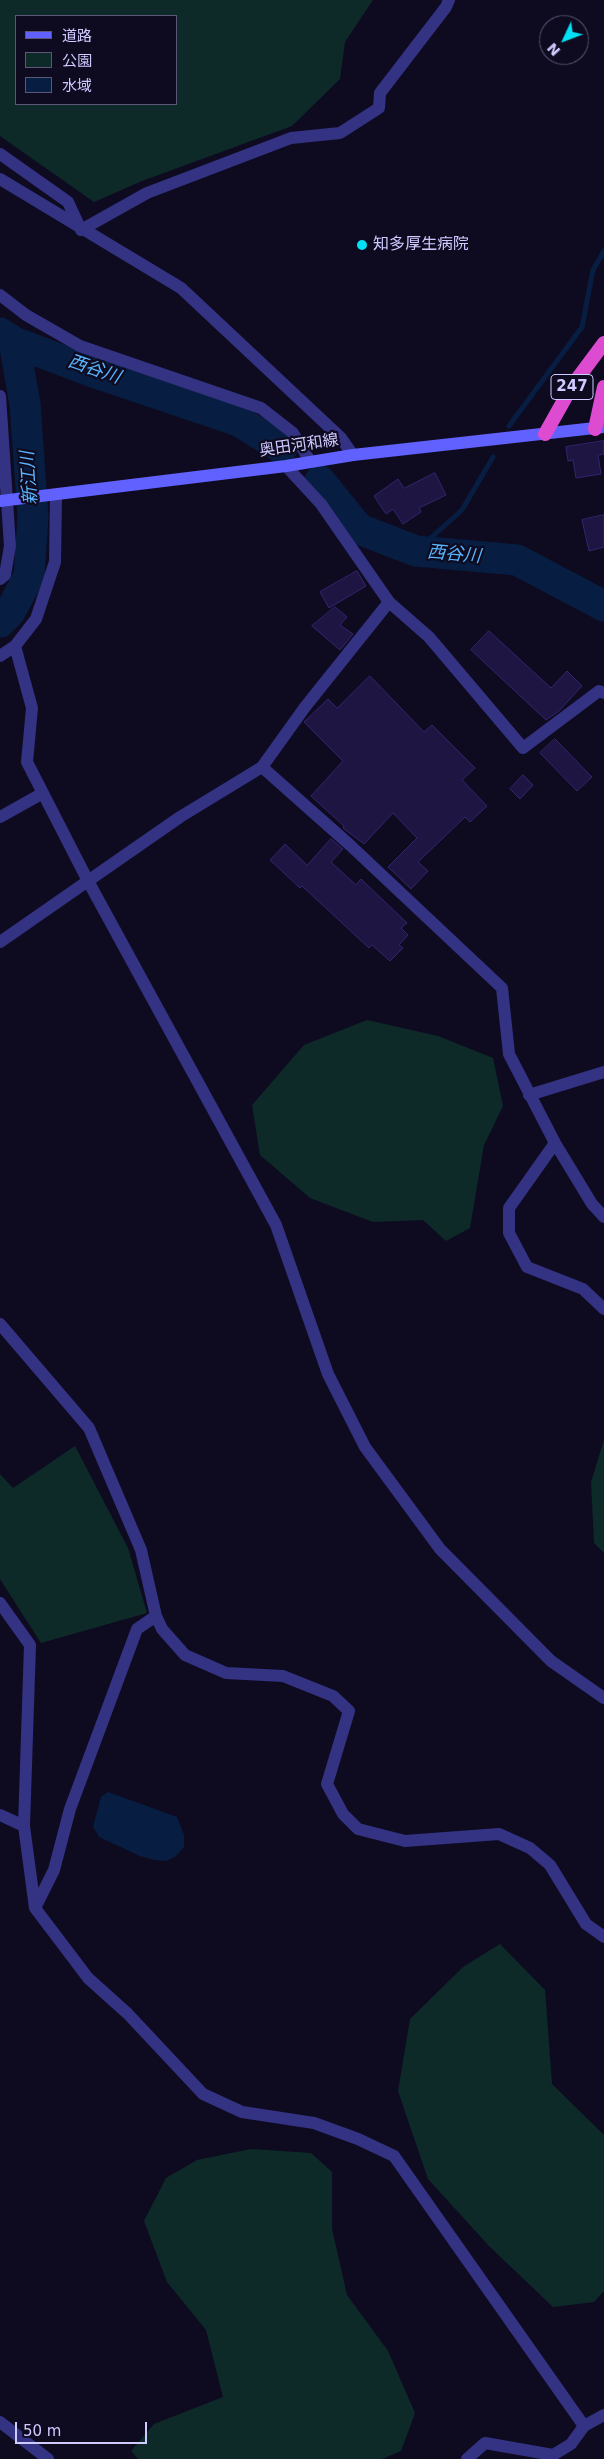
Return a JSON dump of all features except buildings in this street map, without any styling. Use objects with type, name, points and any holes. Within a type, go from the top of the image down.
[{"type":"highway","name":"247","points":[[545,434],[572,386],[604,343]]},
{"type":"highway","name":"247","points":[[599,428],[604,386]]},
{"type":"main road","name":"奥田河和線","points":[[3,501],[56,496],[215,473],[286,466],[353,455],[599,428]]},
{"type":"street","points":[[81,230],[147,193],[291,138],[340,133],[379,108],[380,93],[446,7],[449,0]]},
{"type":"street","points":[[0,154],[68,202],[81,230]]},
{"type":"street","points":[[0,179],[81,230],[181,288],[341,438],[353,455]]},
{"type":"street","points":[[0,295],[26,315],[80,346],[261,408],[293,433],[310,462]]},
{"type":"street","points":[[0,396],[5,442],[3,501],[10,546],[5,575],[0,579]]},
{"type":"street","points":[[286,466],[321,504],[389,602],[429,637],[523,748],[599,691],[604,693]]},
{"type":"street","points":[[0,656],[15,646],[36,619],[55,562],[56,496]]},
{"type":"street","points":[[0,942],[180,817],[262,767],[305,707],[389,602]]},
{"type":"street","points":[[15,646],[32,708],[27,762],[88,881],[276,1225],[328,1374],[365,1447],[440,1549],[551,1661],[604,1698]]},
{"type":"street","points":[[262,767],[351,846],[502,988],[509,1054],[555,1143],[592,1204],[604,1217]]},
{"type":"street","points":[[0,817],[42,794]]},
{"type":"street","points":[[529,1095],[604,1072]]},
{"type":"street","points":[[555,1143],[509,1208],[509,1233],[528,1267],[582,1288],[604,1310]]},
{"type":"street","points":[[0,1324],[90,1428],[141,1550],[156,1616],[162,1629],[185,1655],[226,1673],[283,1676],[333,1696],[349,1711],[327,1784],[342,1814],[358,1829],[405,1841],[499,1834],[530,1848],[550,1865],[586,1924],[604,1937]]},
{"type":"street","points":[[0,1603],[30,1645],[24,1826],[35,1908],[88,1978],[128,2014],[203,2094],[242,2112],[314,2123],[358,2139],[394,2156],[584,2426]]},
{"type":"street","points":[[35,1908],[54,1870],[70,1809],[137,1629],[156,1616]]},
{"type":"street","points":[[0,1814],[24,1826]]},
{"type":"street","points":[[467,2459],[485,2443],[552,2455],[571,2444],[584,2426],[604,2416]]},
{"type":"street","points":[[0,2422],[48,2459]]},
{"type":"green space","points":[[0,0],[373,0],[345,42],[340,79],[292,126],[142,181],[94,202],[0,136]]},
{"type":"green space","points":[[367,1020],[438,1036],[493,1058],[503,1106],[484,1145],[470,1228],[446,1241],[423,1220],[373,1222],[310,1198],[260,1155],[252,1105],[304,1045]]},
{"type":"green space","points":[[604,1440],[604,1553],[594,1543],[591,1482]]},
{"type":"green space","points":[[75,1446],[128,1548],[147,1613],[41,1643],[0,1579],[0,1474],[13,1488]]},
{"type":"green space","points":[[500,1944],[545,1990],[552,2084],[604,2135],[604,2291],[594,2302],[553,2307],[489,2246],[428,2179],[398,2091],[410,2019],[463,1967]]},
{"type":"green space","points":[[251,2149],[311,2153],[332,2172],[332,2229],[347,2295],[388,2351],[415,2413],[401,2451],[382,2459],[138,2459],[131,2451],[154,2424],[223,2397],[206,2330],[167,2282],[144,2221],[166,2178],[197,2160]]},
{"type":"water","points":[[108,1792],[177,1817],[184,1835],[184,1847],[175,1857],[166,1861],[155,1860],[140,1856],[99,1837],[93,1827],[101,1797]]},
{"type":"waterway","points":[[509,426],[582,327],[593,270],[604,251]]},
{"type":"waterway","name":"西谷川","points":[[0,333],[14,342],[93,372],[239,421],[282,448]]},
{"type":"waterway","name":"新江川","points":[[0,622],[10,612],[29,576],[33,517],[25,404],[14,342]]},
{"type":"waterway","points":[[416,551],[462,510],[493,457]]},
{"type":"waterway","name":"西谷川","points":[[320,481],[359,529],[416,551],[517,560],[604,606]]},
{"type":"place","name":"知多厚生病院","points":[[362,245]]}]
